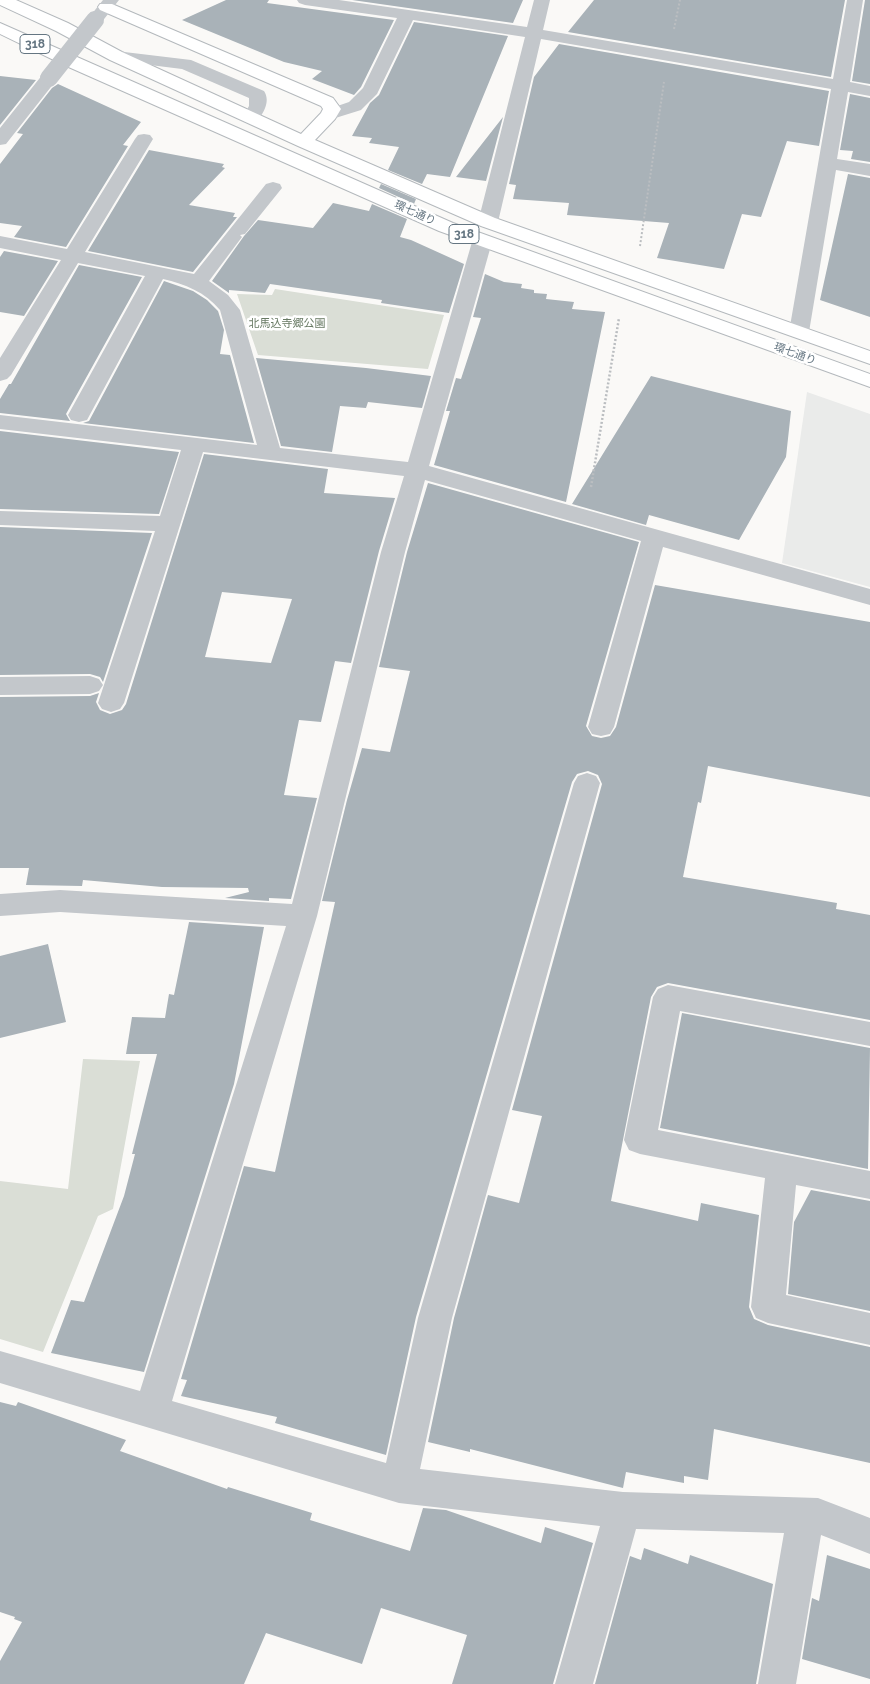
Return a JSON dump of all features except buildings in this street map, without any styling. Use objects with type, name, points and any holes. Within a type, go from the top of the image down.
[{"type":"main road","name":"環七通り","points":[[3,0],[62,26],[116,56],[304,142],[485,232],[799,332],[870,358]]},
{"type":"main road","points":[[25,0],[55,14],[62,26]]},
{"type":"main road","points":[[109,4],[327,102],[332,109],[329,115],[304,142]]},
{"type":"main road","name":"環七通り","points":[[0,28],[70,61],[485,232],[870,381]]},
{"type":"main road","points":[[0,37],[34,53],[70,61]]},
{"type":"street","points":[[305,0],[399,9],[870,91]]},
{"type":"street","points":[[151,1411],[303,916],[352,690],[485,232],[542,0]]},
{"type":"street","points":[[0,140],[109,4]]},
{"type":"street","points":[[799,332],[854,5],[870,12]]},
{"type":"street","points":[[329,115],[355,106],[371,90],[399,9]]},
{"type":"street","points":[[116,56],[185,64],[232,83],[258,95],[258,106],[251,118]]},
{"type":"street","points":[[0,376],[144,139]]},
{"type":"street","points":[[827,163],[870,170]]},
{"type":"street","points":[[198,283],[235,233],[273,188]]},
{"type":"street","points":[[0,242],[187,278],[222,297],[230,310],[271,454]]},
{"type":"street","points":[[79,415],[156,272]]},
{"type":"street","points":[[0,422],[416,470],[870,597]]},
{"type":"street","points":[[111,703],[194,445]]},
{"type":"street","points":[[0,518],[169,524]]},
{"type":"street","points":[[601,727],[654,536]]},
{"type":"street","points":[[0,686],[90,685]]},
{"type":"street","points":[[399,1485],[435,1318],[587,783]]},
{"type":"street","points":[[0,905],[60,901],[303,916]]},
{"type":"street","points":[[870,1034],[668,997],[640,1140],[870,1185]]},
{"type":"street","points":[[782,1168],[768,1307],[870,1329]]},
{"type":"street","points":[[0,1367],[399,1485],[623,1510],[818,1516],[870,1536]]},
{"type":"street","points":[[574,1684],[623,1510]]},
{"type":"street","points":[[777,1684],[806,1515]]},
{"type":"path","points":[[640,249],[669,55]]},
{"type":"path","points":[[586,518],[618,330]]},
{"type":"shaded area","points":[[807,392],[870,414],[870,587],[782,563]]},
{"type":"green space","name":"北馬込寺郷公園","points":[[275,289],[444,315],[428,369],[258,355],[237,294],[272,295]]},
{"type":"green space","points":[[83,1059],[140,1061],[113,1209],[98,1216],[43,1352],[0,1339],[0,1181],[68,1189]]}]
